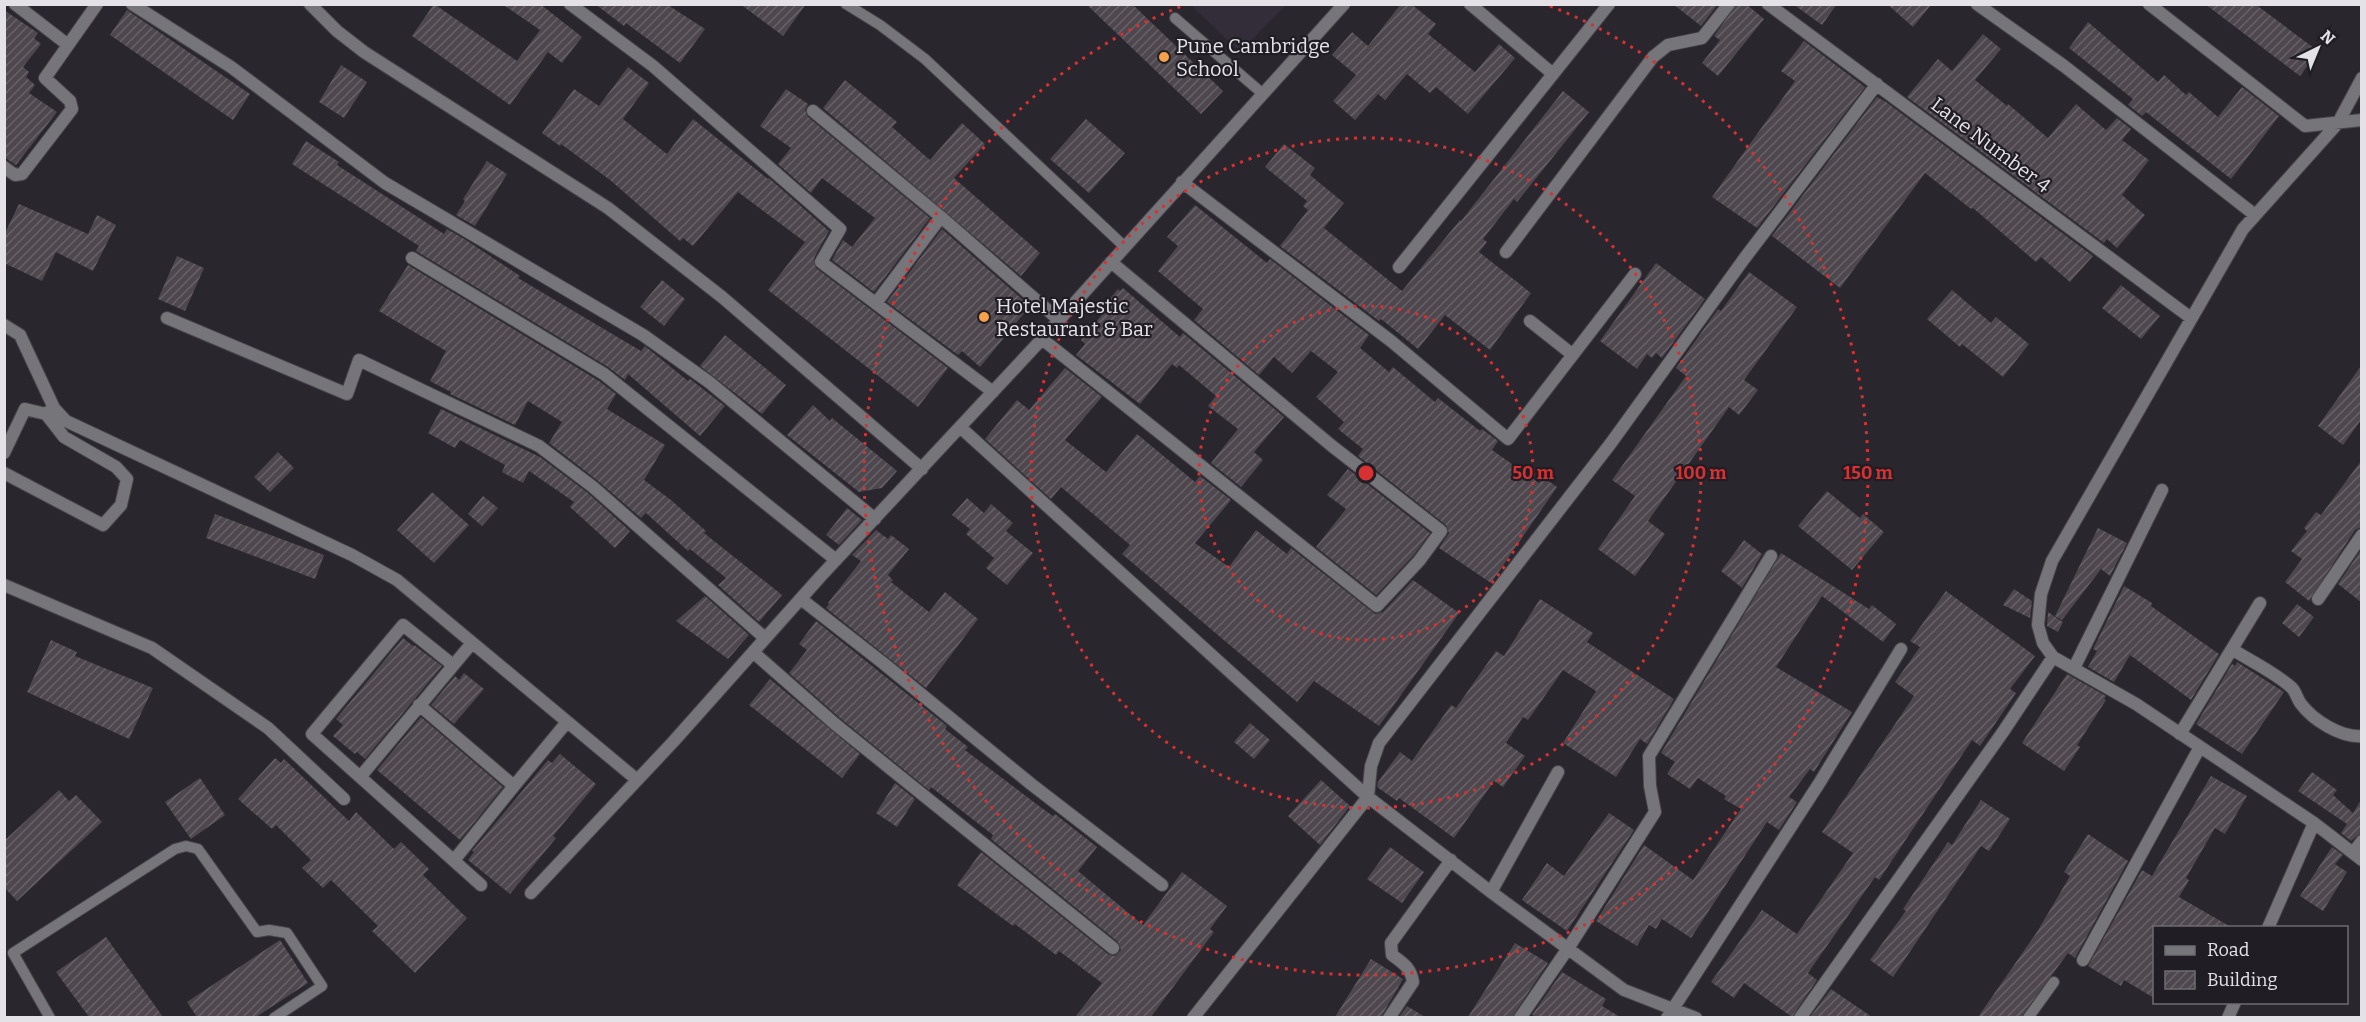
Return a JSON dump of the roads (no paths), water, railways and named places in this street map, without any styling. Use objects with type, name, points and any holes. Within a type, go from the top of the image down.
[{"type":"street","points":[[15,4],[68,45]]},
{"type":"street","points":[[4,167],[15,175],[22,174],[72,109],[70,102],[45,78],[97,4]]},
{"type":"street","points":[[132,4],[231,67],[385,183],[643,335],[709,382],[875,519]]},
{"type":"street","points":[[310,4],[337,31],[364,52],[608,208],[722,297],[922,469]]},
{"type":"street","points":[[570,4],[652,66],[840,229],[821,262],[993,392]]},
{"type":"street","points":[[1470,4],[1553,74]]},
{"type":"street","points":[[1399,267],[1609,4]]},
{"type":"street","points":[[1506,252],[1653,57],[1668,45],[1702,38],[1729,4]]},
{"type":"street","name":"Lane Number 4","points":[[1768,4],[2191,318]]},
{"type":"street","points":[[1977,4],[2064,66],[2255,215]]},
{"type":"street","points":[[2149,4],[2305,126],[2361,120]]},
{"type":"street","points":[[531,893],[1042,339],[1343,5]]},
{"type":"street","points":[[2361,78],[2337,123],[2242,229],[2052,561],[2041,594],[2038,626],[2043,643],[2053,657],[2136,704],[2314,823],[2357,857],[2361,841]]},
{"type":"street","points":[[1193,1017],[1368,797],[1371,766],[1379,742],[1611,443],[1744,259],[1877,84]]},
{"type":"street","points":[[813,111],[941,217],[1059,320]]},
{"type":"street","points":[[1182,182],[1391,341],[1508,439],[1635,274]]},
{"type":"street","points":[[876,303],[941,217]]},
{"type":"street","points":[[412,258],[604,374],[836,560]]},
{"type":"street","points":[[1042,339],[1377,606],[1419,561],[1441,531],[1332,446],[1112,262]]},
{"type":"street","points":[[167,318],[346,394],[359,360],[539,446],[593,487],[765,638]]},
{"type":"street","points":[[1530,321],[1573,355]]},
{"type":"street","points":[[4,325],[20,335],[50,411],[64,437],[116,467],[127,479],[121,505],[104,525],[4,473]]},
{"type":"street","points":[[4,453],[25,409],[50,411],[66,421],[352,555],[396,580],[636,780]]},
{"type":"street","points":[[960,427],[1368,797],[1491,892],[1569,947],[1624,990],[1670,1012],[1696,1017]]},
{"type":"street","points":[[2074,668],[2162,490]]},
{"type":"street","points":[[2318,599],[2361,535]]},
{"type":"street","points":[[1520,1017],[1569,947],[1655,812],[1650,786],[1649,756],[1771,556]]},
{"type":"street","points":[[4,585],[152,648],[268,728],[344,799]]},
{"type":"street","points":[[801,599],[1031,784],[1162,885]]},
{"type":"street","points":[[2180,734],[2260,603]]},
{"type":"street","points":[[453,665],[404,625],[312,734],[455,859],[481,885]]},
{"type":"street","points":[[361,776],[472,643]]},
{"type":"street","points":[[1670,1012],[1820,782],[1901,649]]},
{"type":"street","points":[[2232,649],[2294,689],[2300,703],[2317,720],[2344,734],[2353,737],[2361,736]]},
{"type":"street","points":[[753,652],[835,724],[1113,948]]},
{"type":"street","points":[[1800,1017],[2003,732],[2053,657]]},
{"type":"street","points":[[419,705],[514,786]]},
{"type":"street","points":[[455,859],[567,722]]},
{"type":"street","points":[[2084,960],[2200,747]]},
{"type":"street","points":[[1491,892],[1558,772]]},
{"type":"street","points":[[2268,926],[2314,823]]},
{"type":"street","points":[[1389,1017],[1413,982],[1412,973],[1405,964],[1392,955],[1391,943],[1451,860]]},
{"type":"lane","points":[[846,4],[880,25],[925,59],[1125,247]]},
{"type":"lane","points":[[1175,18],[1263,94]]},
{"type":"lane","points":[[50,1017],[13,953],[175,849],[186,846],[198,849],[257,932],[269,930],[287,933],[322,986],[274,1017]]},
{"type":"lane","points":[[2028,1017],[2054,982]]},
{"type":"place","name":"Pune Cambridge School","points":[[1164,57]]},
{"type":"place","name":"Hotel Majestic Restaurant & Bar","points":[[984,317]]}]
